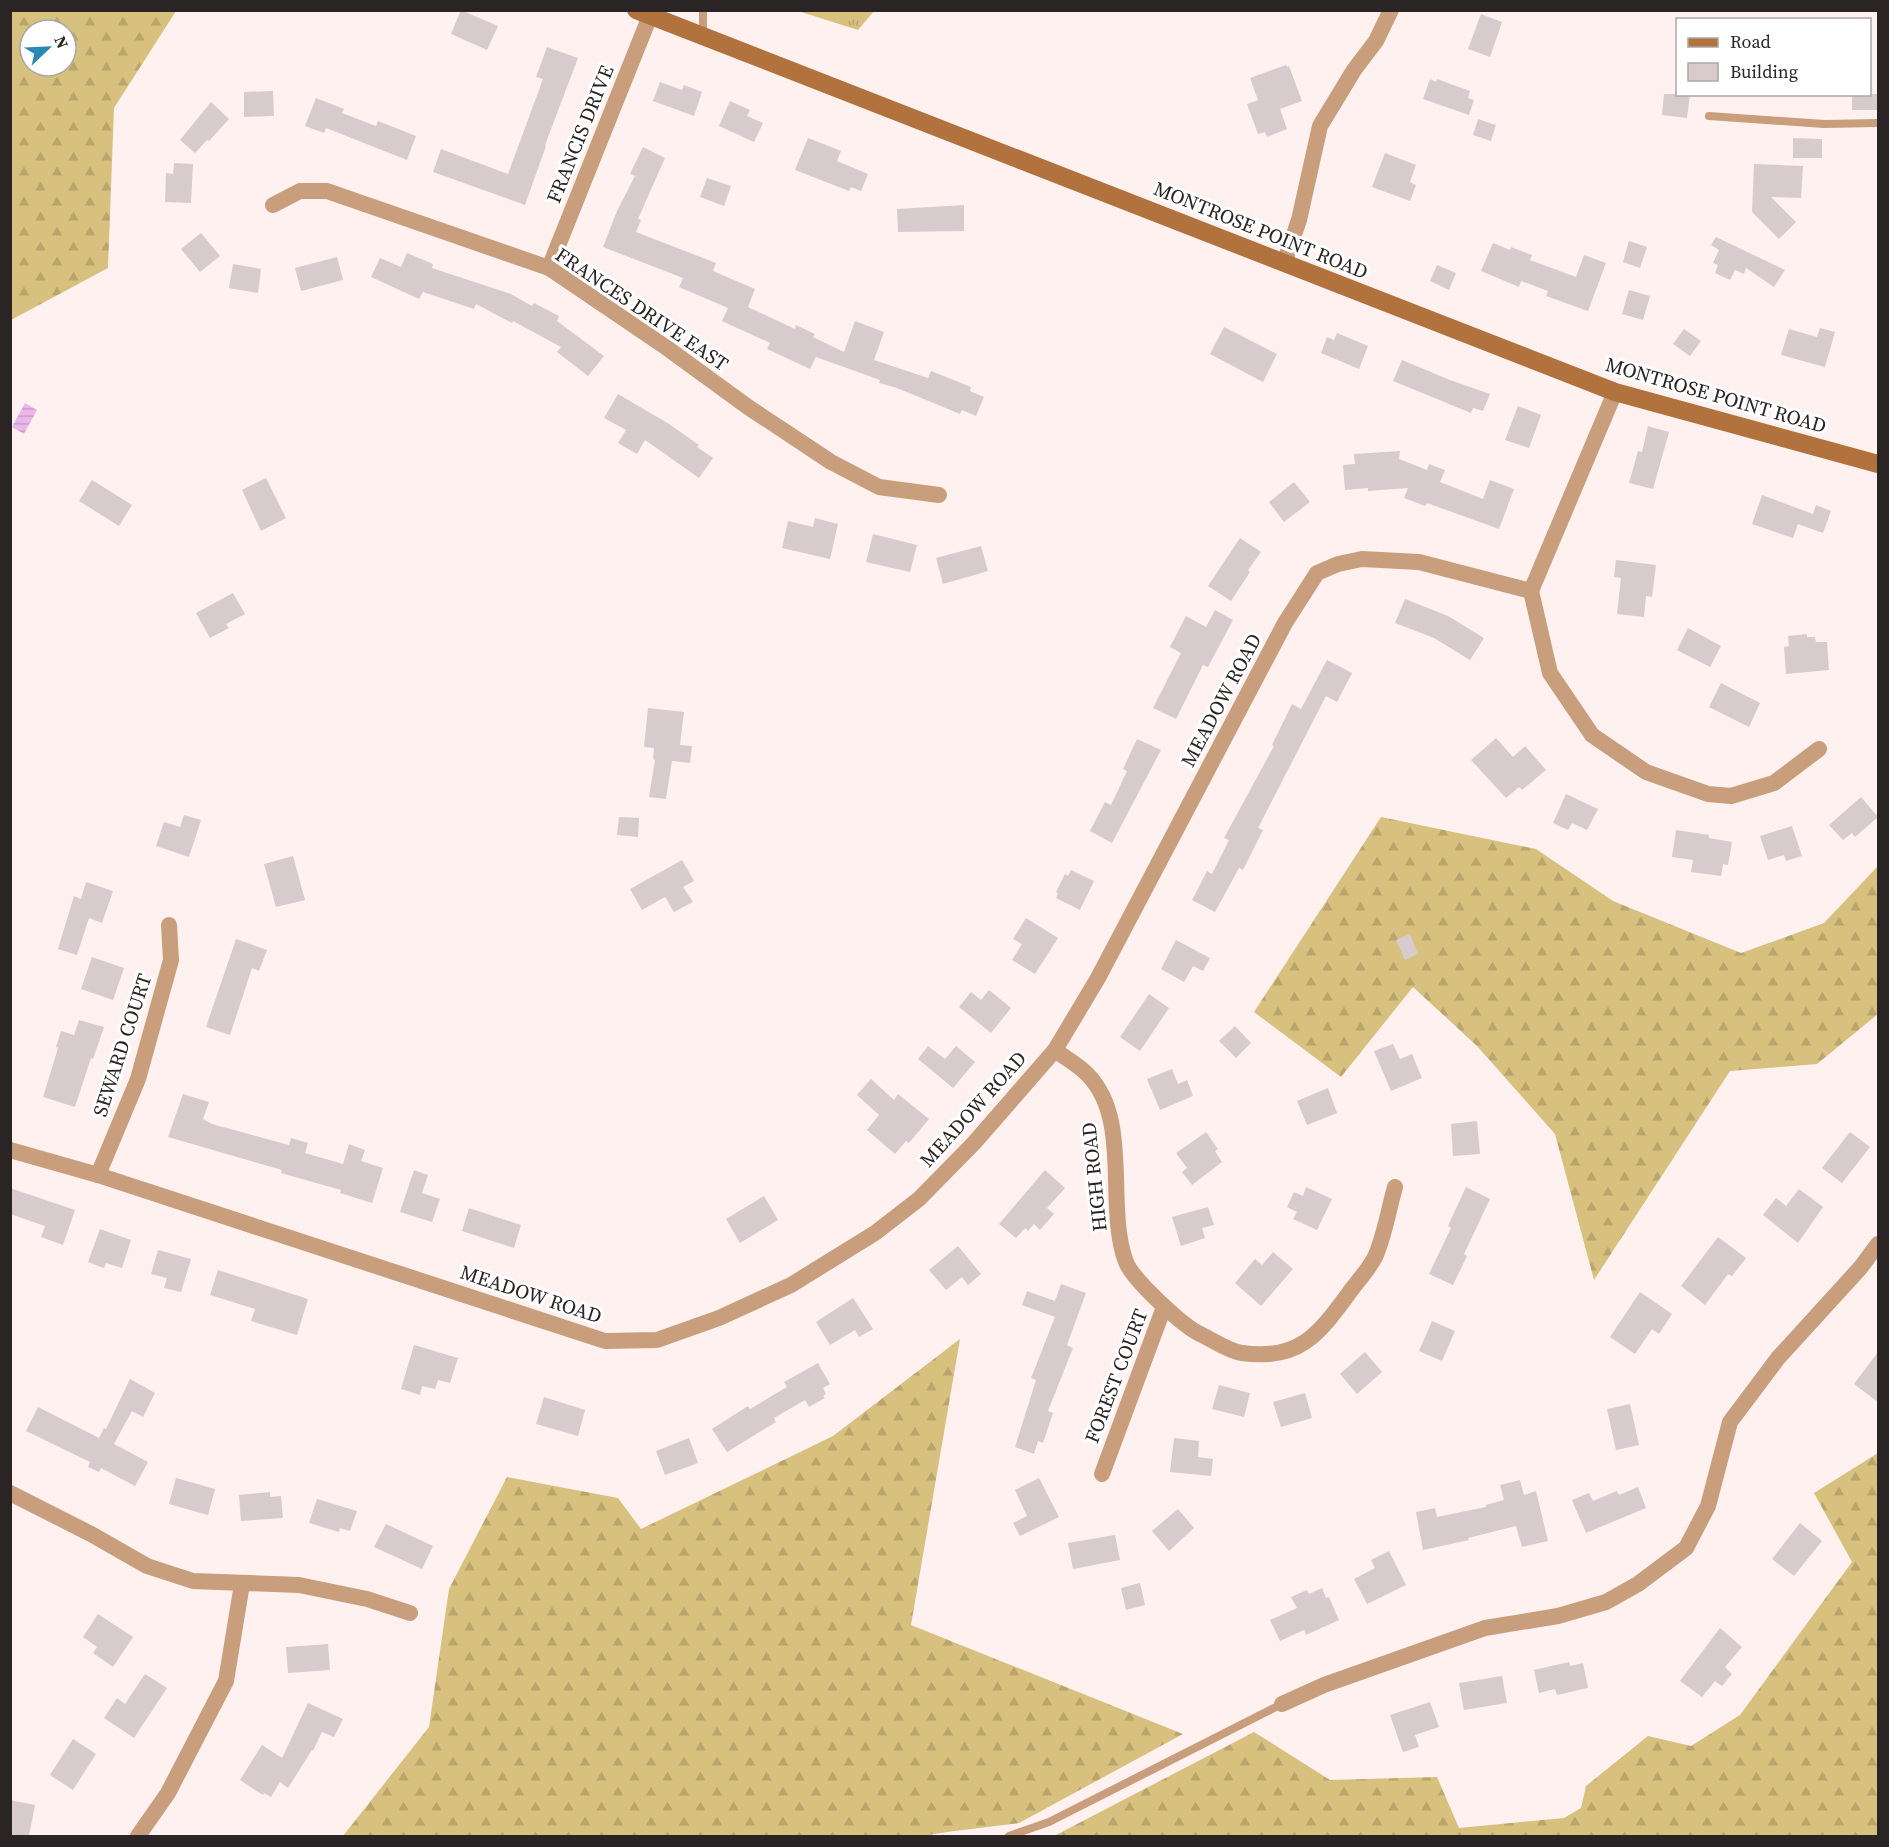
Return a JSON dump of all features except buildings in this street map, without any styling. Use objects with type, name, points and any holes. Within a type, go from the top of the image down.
[{"type":"street","points":[[1284,263],[1299,220],[1320,126],[1354,70],[1376,41],[1391,10]]},
{"type":"street","name":"MONTROSE POINT ROAD","points":[[643,13],[1615,392],[1878,465]]},
{"type":"street","name":"FRANCIS DRIVE","points":[[549,268],[643,13]]},
{"type":"street","name":"FRANCES DRIVE EAST","points":[[273,205],[300,191],[327,191],[549,268],[831,462],[879,487],[939,495]]},
{"type":"street","points":[[1615,392],[1531,591],[1550,673],[1592,735],[1647,772],[1708,794],[1731,796],[1774,783],[1819,749]]},
{"type":"street","name":"MEADOW ROAD","points":[[10,1150],[98,1175],[605,1341],[657,1340],[719,1318],[791,1285],[875,1233],[919,1199],[974,1143],[1055,1050],[1098,978],[1285,623],[1317,573],[1338,564],[1362,559],[1419,562],[1531,591]]},
{"type":"street","name":"SEWARD COURT","points":[[98,1175],[138,1078],[171,960],[168,925]]},
{"type":"street","name":"HIGH ROAD","points":[[1055,1050],[1088,1075],[1107,1103],[1114,1149],[1120,1236],[1127,1264],[1164,1307]]},
{"type":"street","name":"FOREST COURT","points":[[1102,1474],[1164,1307],[1192,1331],[1240,1353],[1275,1354],[1311,1340],[1328,1322],[1375,1257],[1395,1187]]},
{"type":"street","points":[[1282,1704],[1324,1684],[1485,1628],[1568,1613],[1606,1602],[1638,1584],[1686,1548],[1708,1506],[1730,1422],[1778,1358],[1861,1267],[1878,1244]]},
{"type":"street","points":[[10,1493],[91,1534],[147,1566],[193,1581],[298,1585],[368,1599],[410,1613]]},
{"type":"street","points":[[138,1836],[168,1793],[226,1682],[242,1584]]},
{"type":"lane","points":[[703,10],[703,36]]},
{"type":"lane","points":[[1709,116],[1812,124],[1878,123]]},
{"type":"lane","points":[[1009,1836],[1049,1822],[1282,1704]]},
{"type":"green space","points":[[11,10],[176,11],[114,108],[108,268],[11,320]]},
{"type":"green space","points":[[798,11],[874,11],[858,30]]},
{"type":"green space","points":[[1381,817],[1536,849],[1613,901],[1741,953],[1824,923],[1878,866],[1878,1014],[1817,1064],[1730,1071],[1594,1280],[1555,1134],[1477,1046],[1413,987],[1341,1077],[1254,1012]]},
{"type":"green space","points":[[960,1339],[911,1625],[1183,1734],[1019,1823],[923,1836],[343,1836],[429,1727],[449,1589],[507,1477],[618,1498],[641,1529],[833,1436]]},
{"type":"green space","points":[[1878,1453],[1878,1836],[1054,1836],[1254,1732],[1330,1780],[1437,1777],[1459,1828],[1564,1818],[1581,1808],[1586,1786],[1648,1736],[1691,1746],[1740,1715],[1852,1562],[1814,1493]]},
{"type":"shaded area","points":[[25,403],[37,410],[24,434],[12,427]]}]
